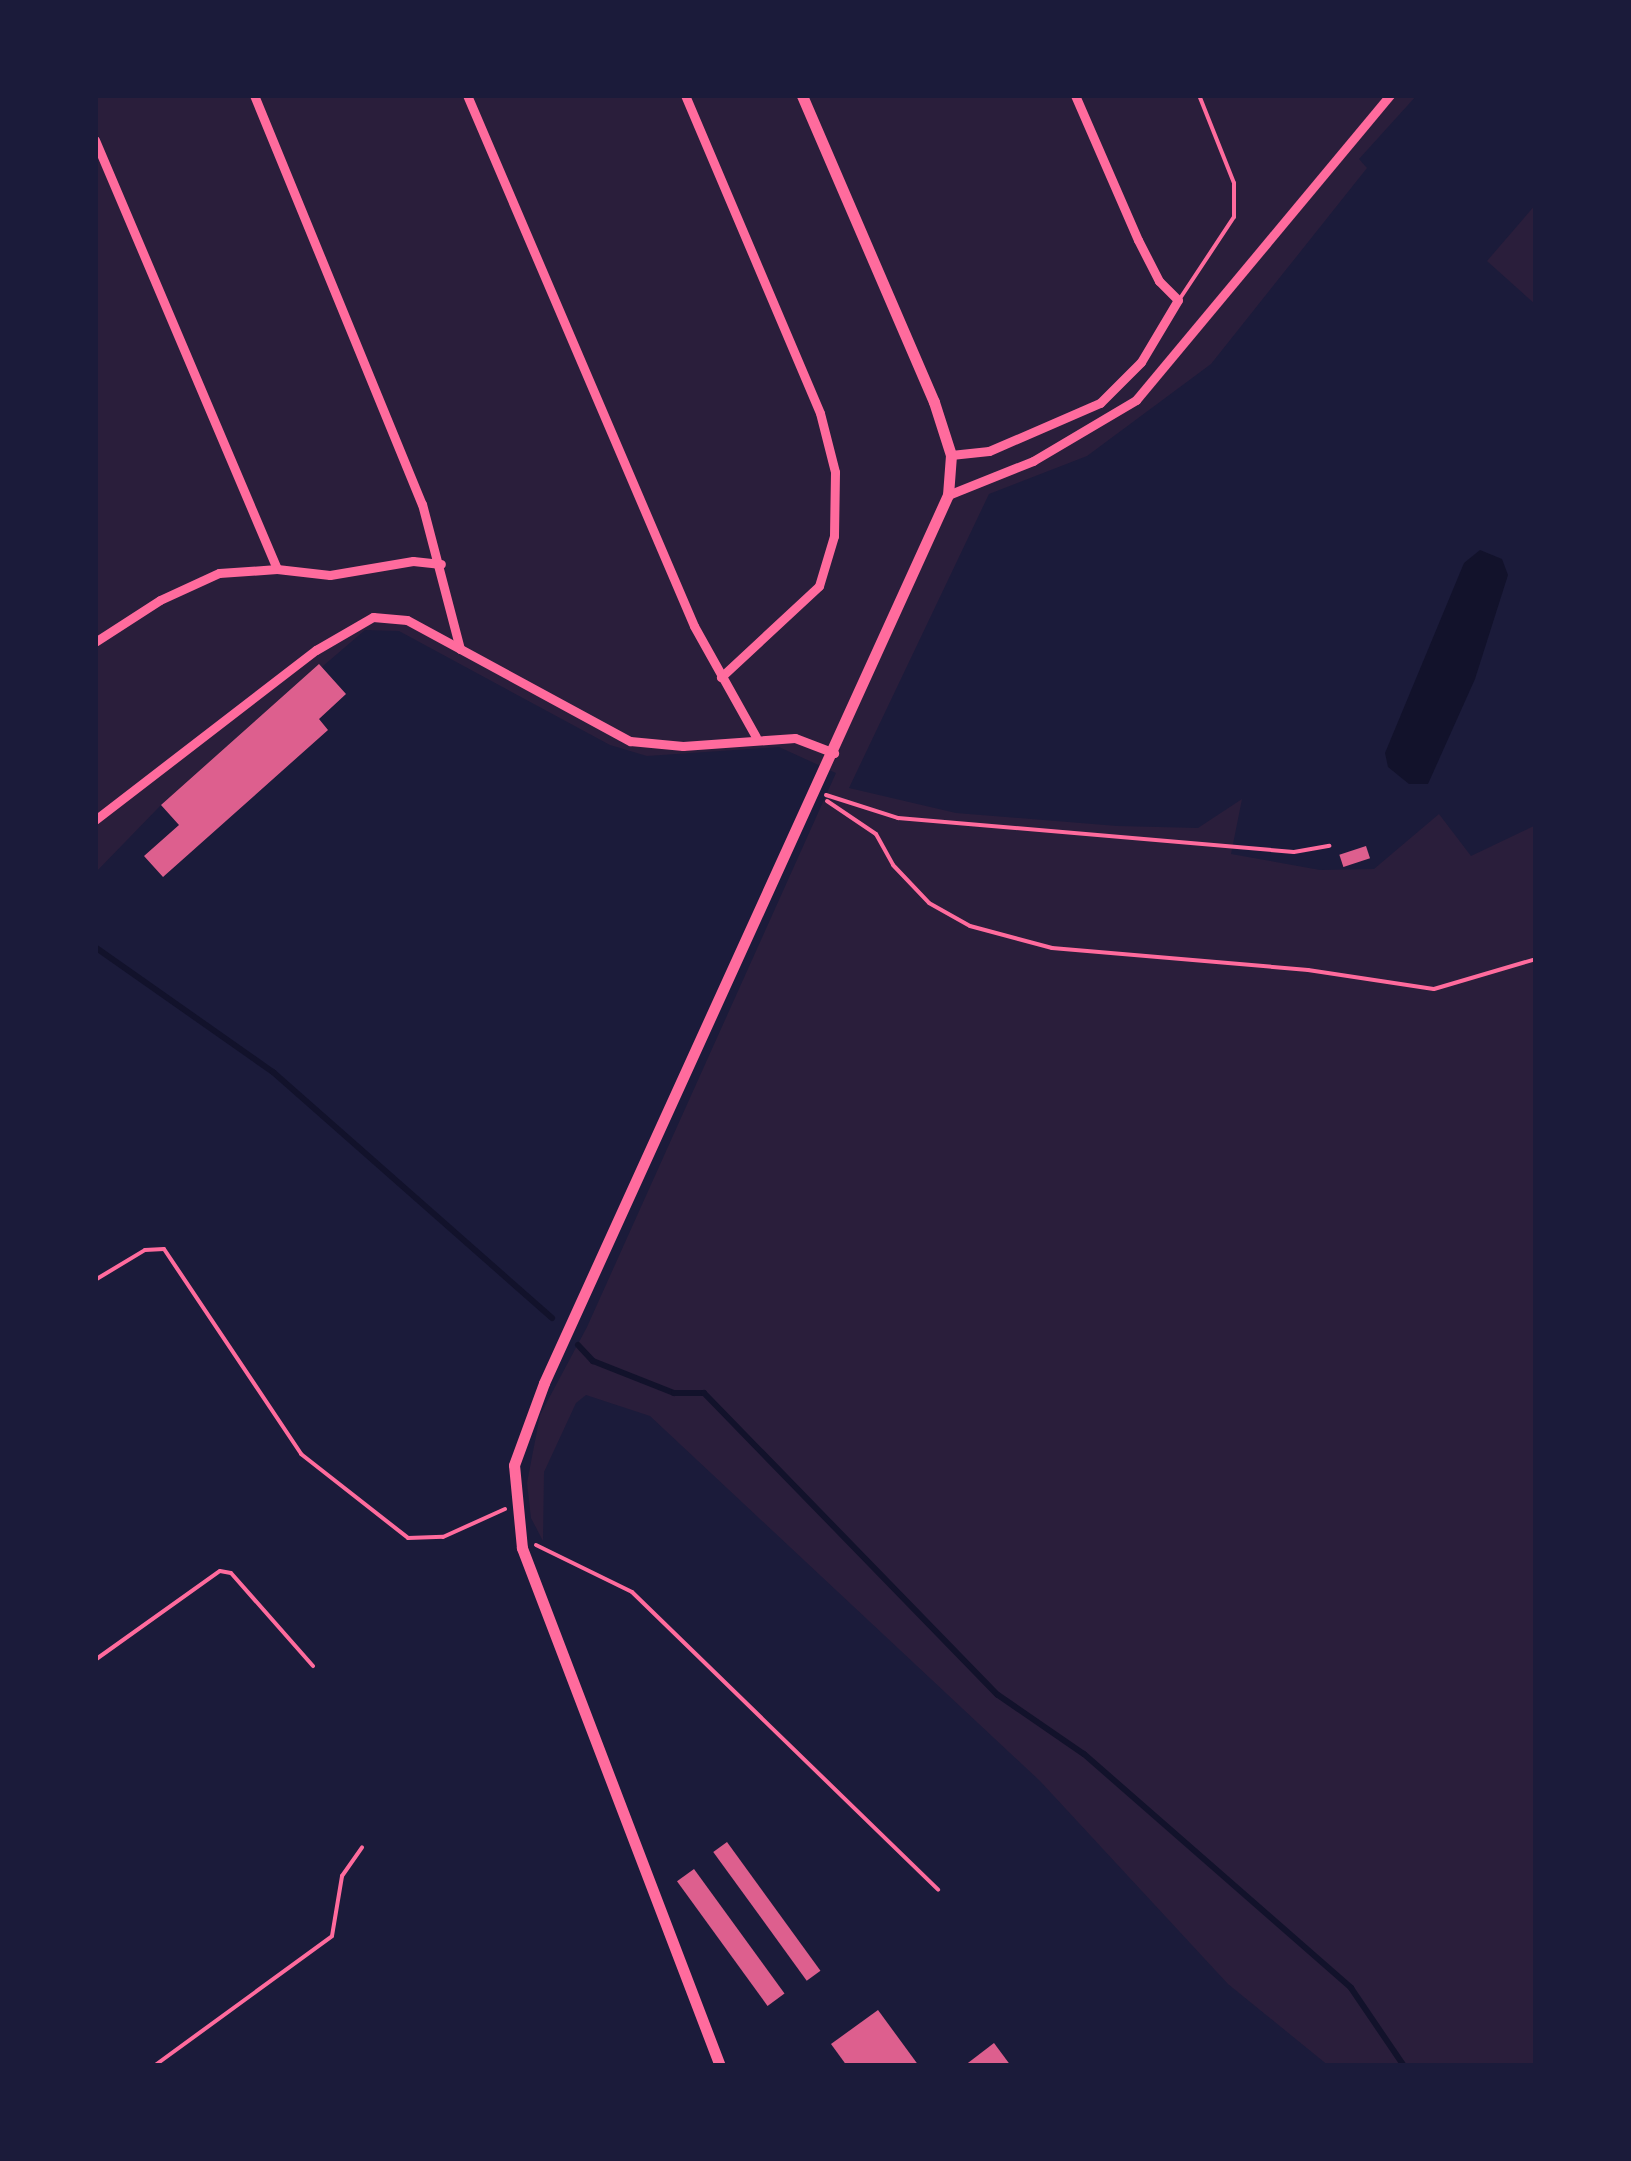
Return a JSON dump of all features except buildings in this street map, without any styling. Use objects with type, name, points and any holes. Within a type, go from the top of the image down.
[{"type":"street","points":[[254,95],[441,564],[460,649]]},
{"type":"street","points":[[467,95],[644,514],[721,677],[756,737]]},
{"type":"street","points":[[685,95],[820,413],[835,472],[834,536],[819,586],[721,677]]},
{"type":"street","points":[[720,2066],[521,1543],[514,1504],[517,1446],[530,1414],[834,753],[948,495],[952,455],[802,95]]},
{"type":"street","points":[[952,455],[989,451],[1100,403],[1141,362],[1178,300],[1159,281],[1138,240],[1075,95]]},
{"type":"street","points":[[948,495],[1033,462],[1136,400],[1390,95]]},
{"type":"street","points":[[95,140],[277,569]]},
{"type":"street","points":[[95,642],[160,600],[219,573],[277,569],[330,575],[413,561],[441,564]]},
{"type":"street","points":[[95,820],[353,626],[394,617],[630,741],[683,746],[756,737],[795,738],[834,753]]},
{"type":"lane","points":[[1178,300],[1234,217],[1234,183],[1199,95]]},
{"type":"path","points":[[816,791],[898,818],[1294,852],[1328,846]]},
{"type":"path","points":[[816,791],[876,834],[893,865],[929,903],[970,926],[1052,948],[1308,970],[1434,989],[1536,959]]},
{"type":"path","points":[[95,1280],[146,1250],[164,1249],[302,1454],[408,1538],[477,1526],[514,1504]]},
{"type":"path","points":[[521,1543],[554,1549],[632,1592],[938,1890]]},
{"type":"path","points":[[95,1660],[220,1572],[231,1573],[314,1666]]},
{"type":"path","points":[[154,2066],[332,1936],[342,1876],[362,1846]]},
{"type":"shaded area","points":[[95,95],[1417,95],[1359,159],[1367,168],[1211,364],[1087,456],[989,494],[849,788],[956,813],[1117,826],[1198,828],[1242,799],[1231,854],[1320,870],[1374,869],[1439,814],[1471,856],[1536,825],[1536,2066],[1329,2066],[1228,1984],[1040,1781],[650,1416],[586,1395],[576,1403],[544,1472],[543,1541],[531,1518],[527,1483],[540,1415],[587,1327],[836,773],[779,747],[647,756],[610,745],[399,631],[365,630],[161,805],[95,873]]},
{"type":"shaded area","points":[[1536,204],[1536,305],[1487,261]]},
{"type":"shaded area","points":[[1480,550],[1502,559],[1508,575],[1475,679],[1428,784],[1409,784],[1388,767],[1385,753],[1464,563]]},
{"type":"waterway","points":[[95,947],[273,1072],[552,1318]]},
{"type":"waterway","points":[[578,1345],[593,1361],[674,1393],[704,1393],[998,1695],[1084,1754],[1351,1988],[1404,2066]]}]
